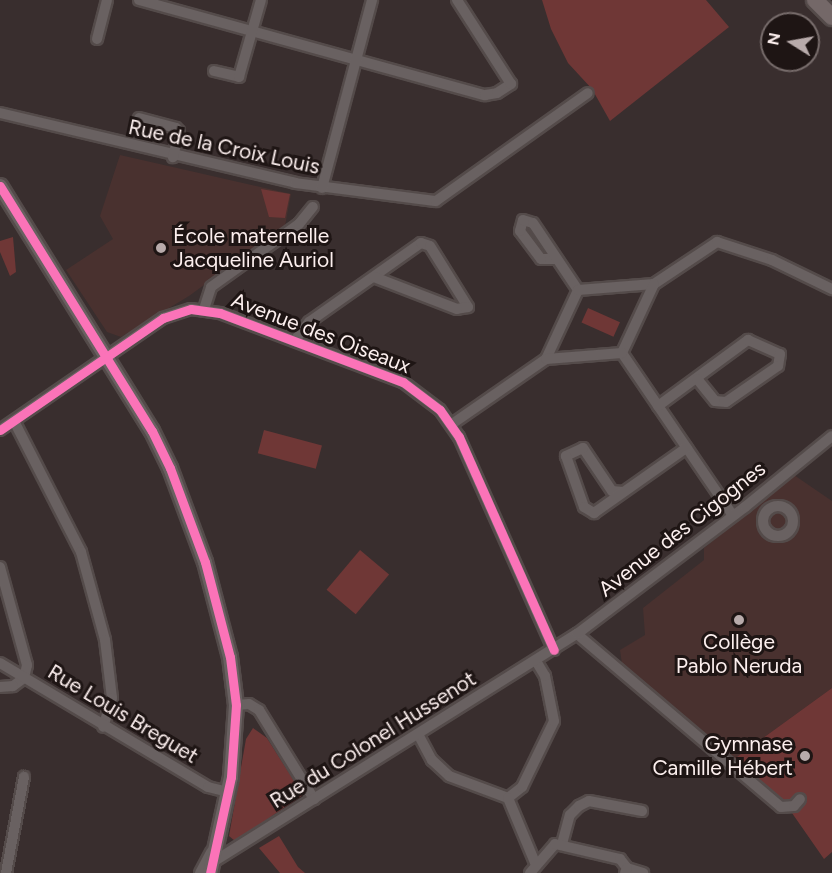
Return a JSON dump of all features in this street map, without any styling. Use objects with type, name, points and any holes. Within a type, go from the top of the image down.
[{"type":"main road","points":[[815,0],[832,17]]},
{"type":"street","points":[[97,39],[107,0]]},
{"type":"street","points":[[139,0],[485,95],[497,93],[511,84],[457,0]]},
{"type":"street","points":[[214,71],[238,77],[261,0]]},
{"type":"street","points":[[322,188],[372,0]]},
{"type":"street","name":"Rue de la Croix Louis","points":[[0,113],[173,157],[322,188],[444,199],[588,93]]},
{"type":"street","points":[[140,118],[176,128],[179,132],[173,157]]},
{"type":"street","points":[[0,186],[108,356],[170,468],[196,537],[230,657],[236,705],[228,792],[212,867]]},
{"type":"street","points":[[204,309],[211,287],[299,224],[314,207]]},
{"type":"street","points":[[578,290],[654,284],[717,242],[772,260],[832,289]]},
{"type":"street","points":[[295,340],[309,322],[374,277],[426,243],[468,307],[457,309],[374,277]]},
{"type":"street","points":[[556,259],[578,290]]},
{"type":"street","points":[[622,353],[654,284]]},
{"type":"street","points":[[546,359],[578,290]]},
{"type":"street","name":"Avenue des Oiseaux","points":[[0,430],[163,318],[179,311],[204,309],[295,340],[403,382],[434,405],[452,424],[554,650]]},
{"type":"street","points":[[658,406],[748,340],[780,354],[778,366],[726,402],[715,400],[697,379]]},
{"type":"street","points":[[452,424],[546,359],[622,353]]},
{"type":"street","points":[[622,353],[733,516]]},
{"type":"street","points":[[14,421],[81,552],[105,640],[112,698],[103,727]]},
{"type":"street","name":"Avenue des Cigognes","points":[[554,650],[745,507],[832,436]]},
{"type":"street","points":[[623,492],[612,491],[583,448],[566,456],[587,511],[598,511],[686,448]]},
{"type":"street","points":[[772,484],[775,506]]},
{"type":"street","points":[[764,514],[768,532],[785,533],[792,516],[787,509],[775,506]]},
{"type":"street","points":[[764,514],[775,506]]},
{"type":"street","points":[[745,507],[764,514]]},
{"type":"street","points":[[0,567],[20,631],[27,665],[24,678],[13,686],[0,687]]},
{"type":"street","points":[[577,634],[781,807],[794,806],[800,799]]},
{"type":"street","name":"Rue du Colonel Hussenot","points":[[212,867],[314,799],[554,650]]},
{"type":"street","points":[[508,798],[522,787],[554,721],[545,676],[536,661]]},
{"type":"street","name":"Rue Louis Breguet","points":[[0,663],[103,727],[208,787],[228,792]]},
{"type":"street","points":[[236,705],[249,704],[259,710],[314,799]]},
{"type":"street","points":[[418,734],[432,760],[449,776],[508,798]]},
{"type":"street","points":[[6,873],[24,777]]},
{"type":"street","points":[[508,798],[533,869]]},
{"type":"street","points":[[562,844],[570,815],[579,806],[590,801],[642,811]]},
{"type":"street","points":[[200,873],[218,835]]},
{"type":"street","points":[[533,869],[551,846],[562,844],[612,856],[625,863],[626,871],[643,873]]},
{"type":"shaded area","points":[[542,0],[706,0],[729,27],[610,121],[592,89],[568,63],[551,29]]},
{"type":"shaded area","points":[[120,155],[291,194],[285,226],[189,296],[121,337],[107,332],[66,270],[113,239],[100,216]]},
{"type":"shaded area","points":[[261,189],[290,194],[285,218],[269,217]]},
{"type":"shaded area","points":[[13,237],[16,272],[10,276],[0,252],[0,241]]},
{"type":"shaded area","points":[[588,308],[620,322],[613,337],[581,323]]},
{"type":"shaded area","points":[[264,430],[322,446],[316,469],[258,453]]},
{"type":"shaded area","name":"Collège Pablo Neruda","points":[[794,475],[832,501],[832,688],[734,759],[622,664],[620,650],[645,635],[643,608],[704,560],[704,548]]},
{"type":"shaded area","points":[[360,550],[389,574],[356,614],[327,590]]},
{"type":"shaded area","points":[[832,688],[832,852],[824,859],[785,803],[734,759]]},
{"type":"shaded area","points":[[253,728],[267,738],[303,795],[235,841],[229,836],[246,739]]},
{"type":"shaded area","points":[[279,836],[298,867],[305,873],[280,873],[259,848]]},
{"type":"cycle path","points":[[0,186],[152,431],[170,468],[205,562],[230,657],[236,705],[231,777],[210,873]]},
{"type":"cycle path","points":[[0,430],[163,318],[191,309],[220,313],[403,382],[440,410],[459,437],[554,650]]},
{"type":"place","name":"École maternelle Jacqueline Auriol","points":[[161,248]]},
{"type":"place","name":"Collège Pablo Neruda","points":[[739,620]]},
{"type":"place","name":"Gymnase Camille Hébert","points":[[805,756]]}]
